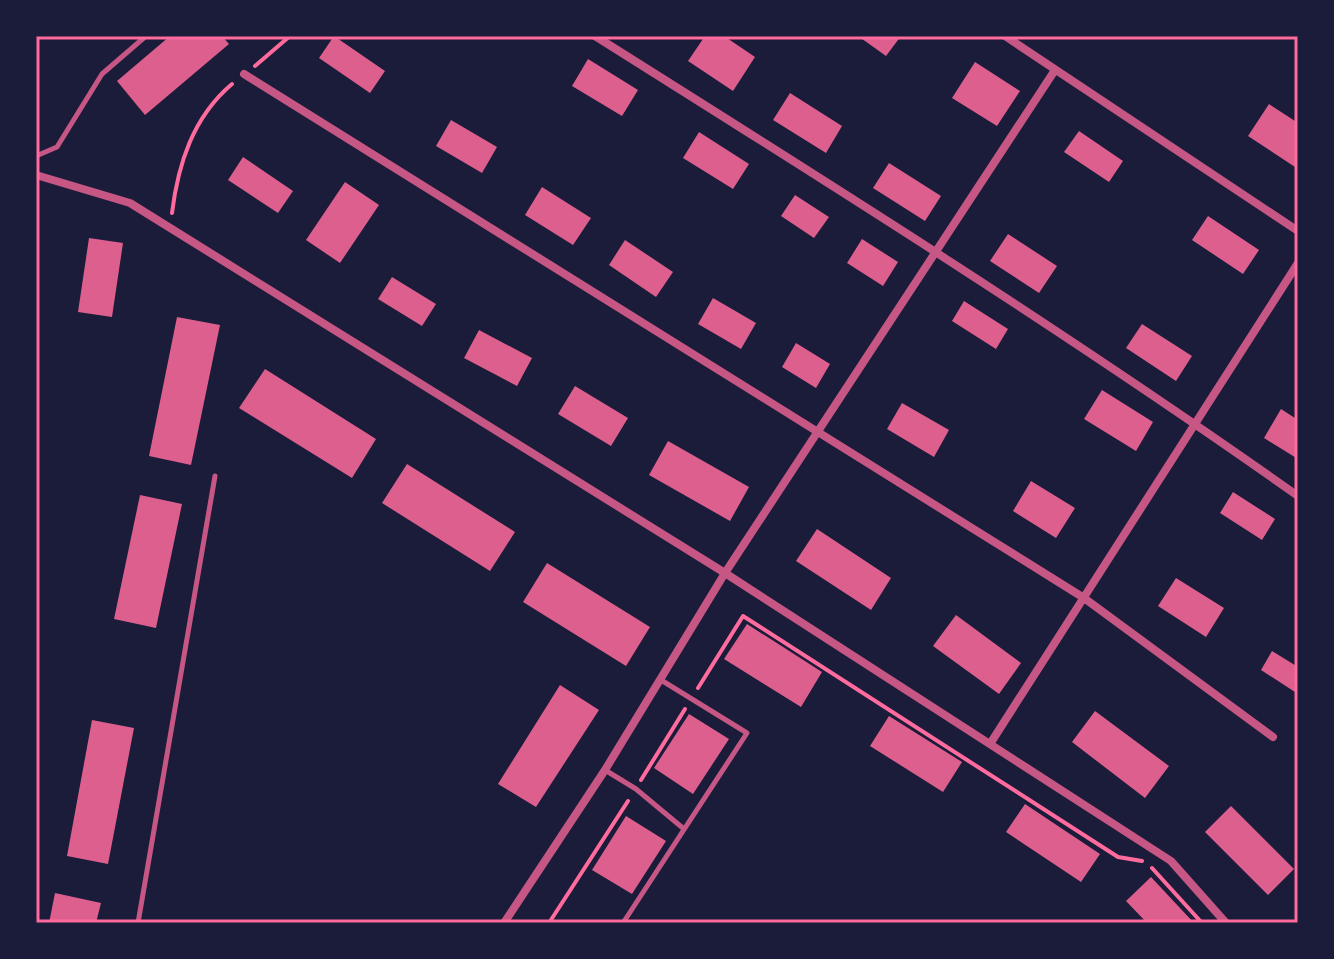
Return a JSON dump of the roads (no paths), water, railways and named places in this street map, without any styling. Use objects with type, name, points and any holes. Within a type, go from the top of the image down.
[{"type":"street","points":[[595,36],[936,250],[1196,423],[1298,496]]},
{"type":"street","points":[[1005,36],[1298,231]]},
{"type":"street","points":[[504,923],[605,770],[725,573],[1055,70]]},
{"type":"street","points":[[244,74],[1084,598],[1273,737]]},
{"type":"street","points":[[36,175],[130,203],[725,573],[1171,861],[1226,923]]},
{"type":"street","points":[[990,744],[1298,263]]},
{"type":"lane","points":[[36,156],[57,147],[102,74],[146,36]]},
{"type":"lane","points":[[138,923],[215,476]]},
{"type":"lane","points":[[623,923],[747,733],[660,679]]},
{"type":"lane","points":[[605,770],[636,789],[684,829]]}]
